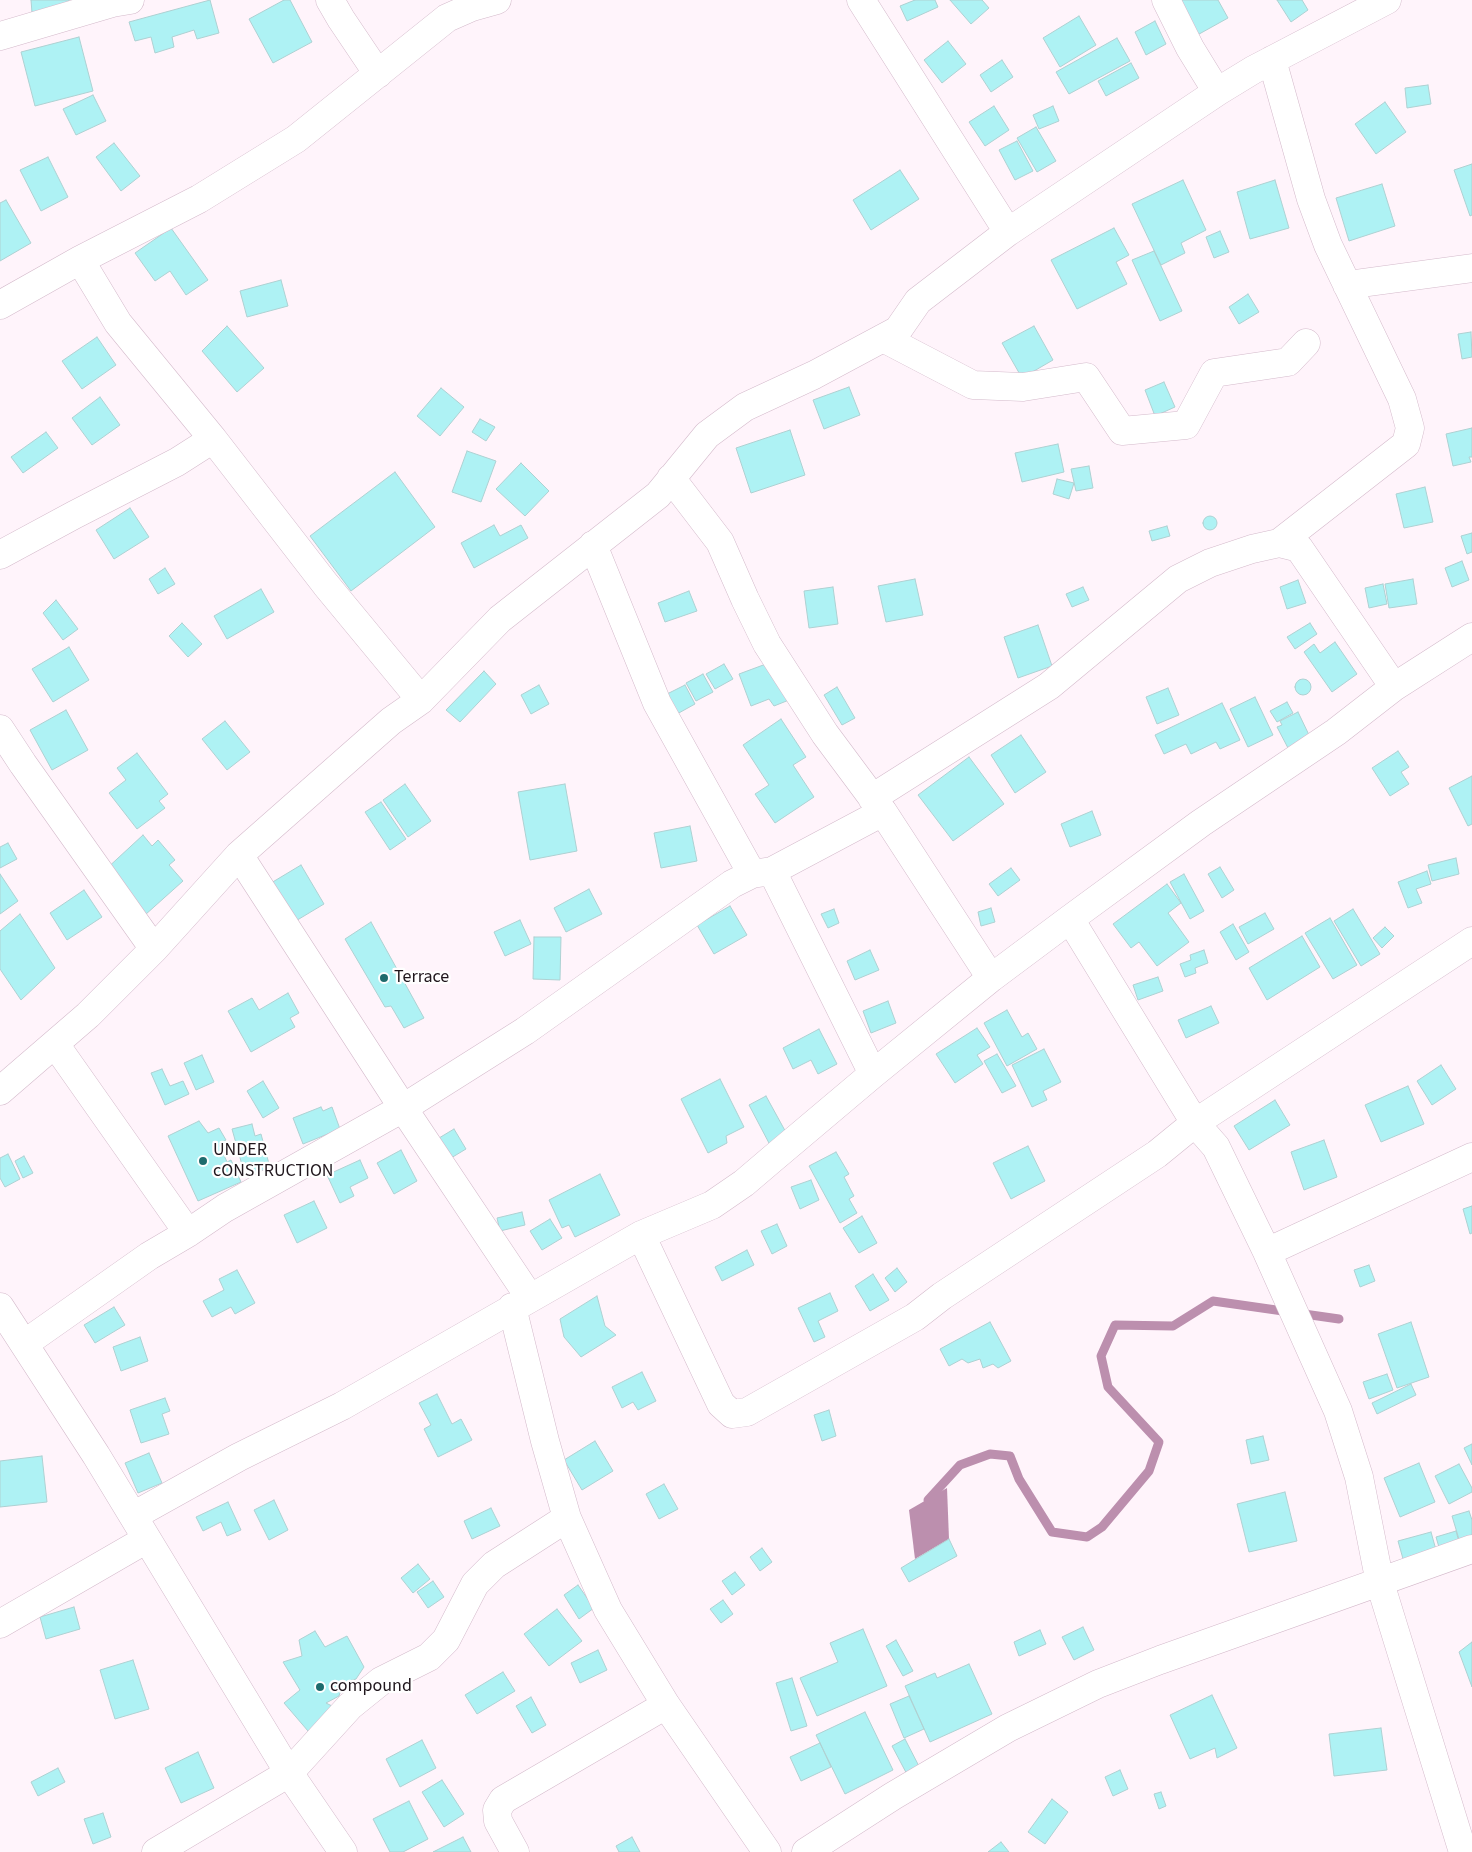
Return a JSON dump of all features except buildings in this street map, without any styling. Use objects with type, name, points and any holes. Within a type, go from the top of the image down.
[{"type":"street","points":[[0,36],[112,3],[130,0]]},
{"type":"street","points":[[330,0],[378,74]]},
{"type":"street","points":[[0,305],[80,260],[199,199],[296,139],[447,18],[472,7],[497,0]]},
{"type":"street","points":[[861,0],[1008,232]]},
{"type":"street","points":[[1166,0],[1190,48],[1217,92]]},
{"type":"street","points":[[0,1091],[88,1015],[154,949],[240,855],[391,721],[421,700],[500,619],[658,495],[707,435],[745,407],[814,375],[898,330],[918,301],[1008,232],[1217,92],[1272,60],[1387,0]]},
{"type":"street","points":[[24,1344],[149,1256],[225,1208],[403,1108],[525,1031],[732,884],[762,873],[878,805],[1049,686],[1178,579],[1210,563],[1252,549],[1279,543],[1406,444],[1410,428],[1402,399],[1328,245],[1311,199],[1272,60]]},
{"type":"street","points":[[80,260],[118,323],[421,700]]},
{"type":"street","points":[[1347,285],[1472,268]]},
{"type":"street","points":[[883,338],[974,385],[1023,387],[1086,377],[1122,431],[1186,425],[1214,372],[1288,362],[1306,343]]},
{"type":"street","points":[[0,555],[74,514],[177,462],[213,439]]},
{"type":"street","points":[[670,478],[720,542],[745,600],[767,644],[825,734],[878,805],[991,978]]},
{"type":"street","points":[[1279,543],[1298,548],[1394,687]]},
{"type":"street","points":[[593,545],[657,702],[762,873],[873,1074]]},
{"type":"street","points":[[133,1516],[239,1457],[342,1406],[641,1235],[712,1205],[736,1188],[991,978],[1202,823],[1336,732],[1394,687],[1472,637]]},
{"type":"street","points":[[0,729],[154,949]]},
{"type":"street","points":[[240,855],[403,1108],[521,1302],[545,1441],[567,1518],[608,1610],[666,1705],[767,1852]]},
{"type":"street","points":[[1070,919],[1195,1124],[1216,1147],[1267,1252],[1338,1411],[1359,1477],[1380,1583],[1463,1852]]},
{"type":"street","points":[[641,1235],[721,1404],[732,1414],[747,1412],[915,1317],[942,1296],[1158,1154],[1195,1124],[1472,942]]},
{"type":"street","points":[[55,1044],[188,1233]]},
{"type":"street","points":[[1267,1252],[1472,1157]]},
{"type":"street","points":[[0,1307],[133,1516],[289,1773],[343,1852]]},
{"type":"street","points":[[156,1852],[289,1773],[350,1706],[381,1682],[429,1657],[446,1640],[475,1584],[494,1565],[567,1518]]},
{"type":"street","points":[[0,1624],[147,1539]]},
{"type":"street","points":[[806,1852],[892,1796],[1000,1733],[1098,1684],[1160,1660],[1472,1549]]},
{"type":"street","points":[[515,1852],[498,1821],[497,1810],[503,1800],[666,1705]]},
{"type":"shaded area","points":[[947,1488],[949,1539],[915,1559],[909,1510]]},
{"type":"waterway","points":[[928,1500],[960,1465],[990,1454],[1010,1456],[1019,1479],[1052,1532],[1087,1537],[1102,1527],[1149,1471],[1159,1442],[1108,1387],[1101,1356],[1115,1325],[1173,1326],[1213,1301],[1339,1319]]},
{"type":"place","name":"Terrace","points":[[384,978]]},
{"type":"place","name":"UNDER cONSTRUCTION","points":[[203,1161]]},
{"type":"place","name":"compound","points":[[320,1687]]}]
